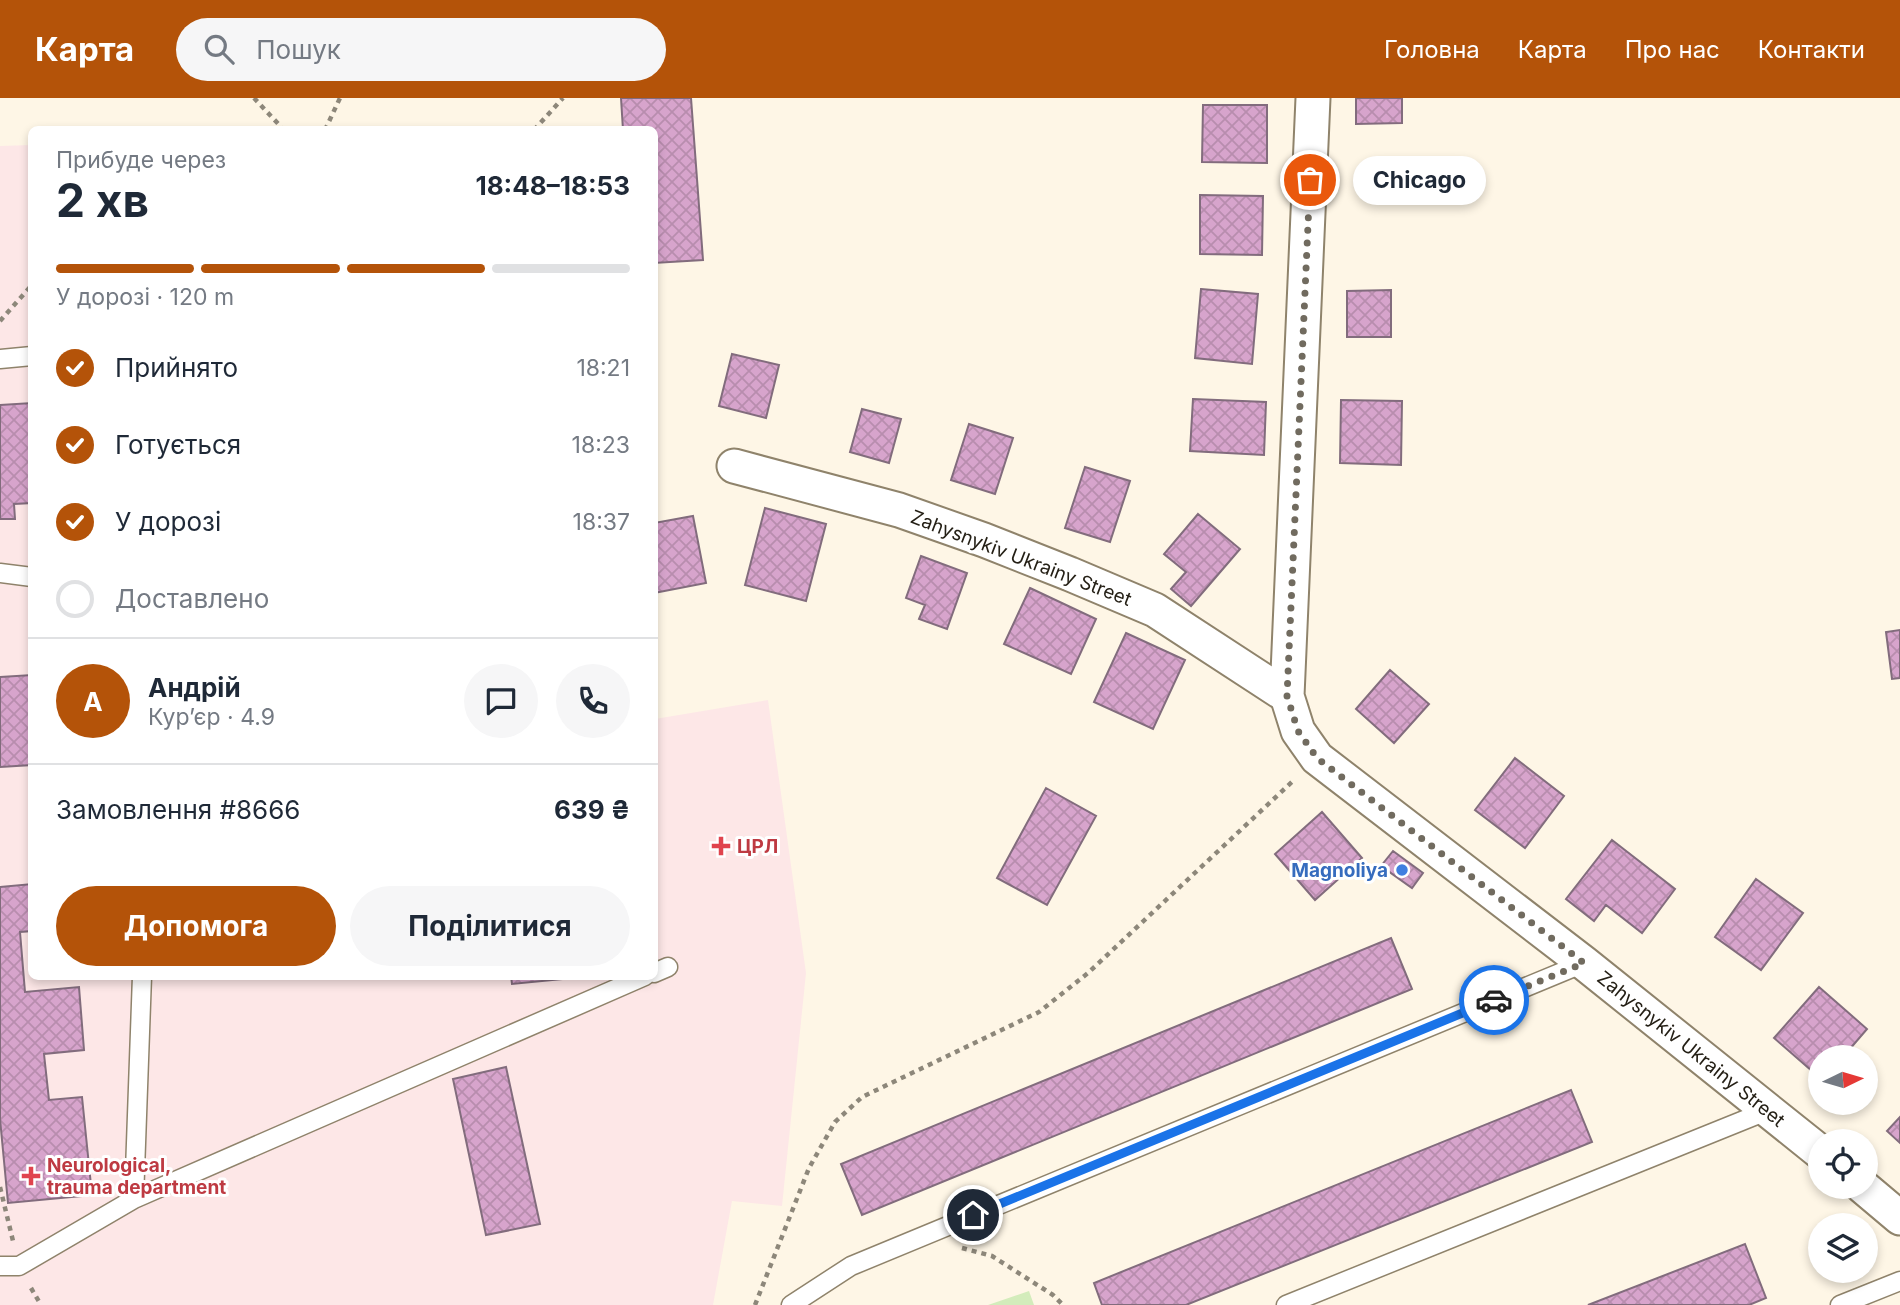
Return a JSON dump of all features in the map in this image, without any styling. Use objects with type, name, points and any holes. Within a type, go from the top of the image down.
[{"type":"street","name":"Zahysnykiv Ukrainy Street","points":[[1313,98],[1287,696],[1298,731],[1317,758],[1584,963],[1808,1142]]},
{"type":"street","name":"Zahysnykiv Ukrainy Street","points":[[734,466],[899,510],[1070,574],[1155,610],[1287,696]]},
{"type":"street","points":[[1877,1199],[1900,1218]]},
{"type":"lane","points":[[0,359],[28,356]]},
{"type":"lane","points":[[0,573],[28,576]]},
{"type":"lane","points":[[791,1305],[851,1266],[1584,963]]},
{"type":"lane","points":[[134,1199],[142,980]]},
{"type":"lane","points":[[0,1266],[19,1266],[134,1199],[636,980]]},
{"type":"lane","points":[[1286,1305],[1769,1110]]},
{"type":"lane","points":[[1840,1305],[1900,1281]]},
{"type":"path","points":[[254,98],[280,126]]},
{"type":"path","points":[[327,126],[340,98]]},
{"type":"path","points":[[538,126],[563,98]]},
{"type":"path","points":[[0,321],[28,290]]},
{"type":"path","points":[[755,1305],[810,1168],[835,1122],[862,1097],[1039,1012],[1088,973],[1317,758]]},
{"type":"path","points":[[922,1236],[992,1256],[1053,1295],[1063,1305]]},
{"type":"shaded area","name":"ЦРЛ","points":[[28,145],[28,980],[658,980],[658,718],[768,700],[806,973],[782,1206],[732,1201],[713,1305],[0,1305],[0,146]]},
{"type":"green space","points":[[1029,1291],[1034,1305],[988,1305]]},
{"type":"building","points":[[621,98],[691,98],[703,260],[658,263],[658,126],[623,126]]},
{"type":"building","points":[[1356,98],[1402,98],[1402,123],[1356,124]]},
{"type":"building","points":[[1203,105],[1267,105],[1267,163],[1202,162]]},
{"type":"building","points":[[1200,195],[1263,196],[1262,255],[1200,254]]},
{"type":"building","points":[[1201,289],[1258,294],[1252,364],[1195,358]]},
{"type":"building","points":[[1391,290],[1391,337],[1347,337],[1347,291]]},
{"type":"building","points":[[732,354],[779,365],[766,418],[719,406]]},
{"type":"building","points":[[1193,399],[1266,402],[1264,455],[1190,451]]},
{"type":"building","points":[[1341,400],[1402,401],[1401,465],[1340,463]]},
{"type":"building","points":[[28,403],[28,503],[14,504],[15,519],[0,519],[0,405]]},
{"type":"building","points":[[862,409],[901,419],[889,463],[850,452]]},
{"type":"building","points":[[969,424],[1013,438],[995,494],[951,480]]},
{"type":"building","points":[[1085,467],[1130,481],[1110,542],[1065,528]]},
{"type":"building","points":[[765,508],[826,524],[806,601],[745,585]]},
{"type":"building","points":[[1198,514],[1240,549],[1191,606],[1171,589],[1186,572],[1164,554]]},
{"type":"building","points":[[693,516],[706,583],[658,592],[658,522]]},
{"type":"building","points":[[921,556],[967,573],[947,629],[919,619],[925,605],[906,598]]},
{"type":"building","points":[[1030,588],[1096,619],[1071,674],[1004,644]]},
{"type":"building","points":[[1900,630],[1900,678],[1892,679],[1886,632]]},
{"type":"building","points":[[1126,633],[1185,660],[1153,729],[1094,702]]},
{"type":"building","points":[[1390,670],[1429,704],[1394,743],[1356,709]]},
{"type":"building","points":[[28,675],[28,765],[0,767],[0,677]]},
{"type":"building","points":[[1515,758],[1564,796],[1525,848],[1475,810]]},
{"type":"building","points":[[1046,788],[1096,816],[1047,905],[997,878]]},
{"type":"building","points":[[1322,812],[1362,858],[1315,900],[1275,854]]},
{"type":"building","points":[[1612,840],[1675,889],[1642,933],[1606,905],[1594,921],[1566,899]]},
{"type":"building","name":"Magnoliya","points":[[1393,851],[1423,873],[1412,888],[1381,866]]},
{"type":"building","points":[[1756,879],[1803,913],[1761,970],[1715,937]]},
{"type":"building","points":[[28,884],[28,931],[20,932],[25,992],[79,987],[84,1050],[44,1054],[49,1100],[82,1097],[92,1195],[8,1203],[0,1119],[0,887]]},
{"type":"building","points":[[1391,938],[1412,989],[862,1215],[841,1164]]},
{"type":"building","points":[[512,980],[552,980],[512,984]]},
{"type":"building","points":[[1819,987],[1867,1029],[1853,1045],[1808,1045],[1808,1068],[1774,1038]]},
{"type":"building","points":[[506,1067],[540,1224],[486,1235],[453,1079]]},
{"type":"building","points":[[1571,1090],[1592,1142],[1186,1305],[1102,1305],[1094,1283]]},
{"type":"building","points":[[1900,1117],[1900,1143],[1887,1131]]},
{"type":"building","points":[[1745,1244],[1766,1298],[1749,1305],[1588,1305]]},
{"type":"way so far","points":[[1310,180],[1287,696],[1298,731],[1317,758],[1584,963],[1494,1000]]},
{"type":"place","name":"Chicago","points":[[1310,180]]},
{"type":"place","name":"ЦРЛ","points":[[721,846]]},
{"type":"place","name":"Magnoliya","points":[[1402,870]]},
{"type":"place","name":"Neurological, trauma department","points":[[31,1176]]},
{"type":"route","points":[[973,1215],[1494,1000]]}]
